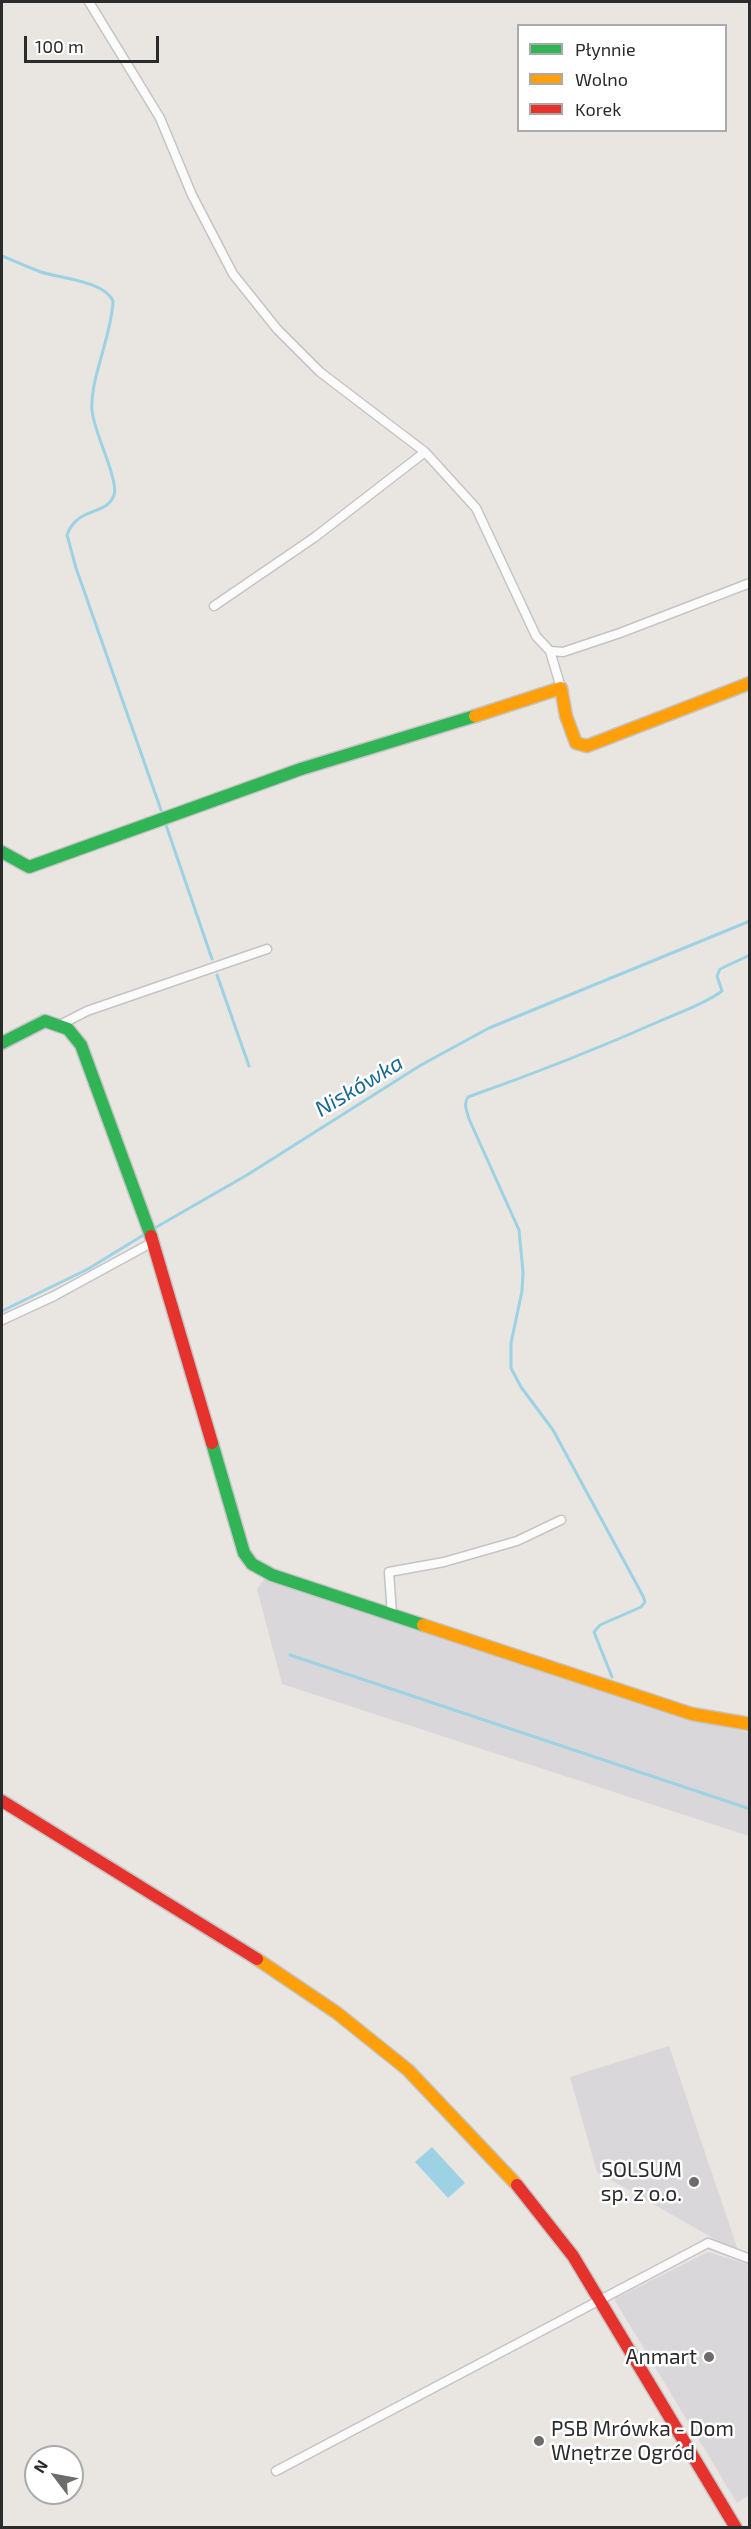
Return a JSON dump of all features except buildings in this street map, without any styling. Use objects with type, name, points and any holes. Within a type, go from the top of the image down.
[{"type":"street","points":[[89,2],[160,118],[192,195],[233,274],[276,329],[320,372],[425,452],[476,508],[536,636],[550,651],[561,688],[566,716],[576,743],[587,746],[750,683]]},
{"type":"street","points":[[214,606],[315,537],[425,452]]},
{"type":"street","points":[[550,651],[563,652],[620,633],[750,583]]},
{"type":"street","points":[[2,852],[29,867],[300,769],[412,737],[561,688]]},
{"type":"street","points":[[58,1026],[87,1011],[267,949]]},
{"type":"street","points":[[2,1043],[45,1021],[68,1029],[81,1045],[146,1220],[244,1553],[248,1560],[258,1569],[272,1575],[692,1714],[750,1724]]},
{"type":"street","points":[[2,1320],[54,1296],[152,1239]]},
{"type":"street","points":[[392,1615],[389,1572],[444,1562],[517,1541],[561,1520]]},
{"type":"street","points":[[2,1801],[116,1869],[280,1973],[375,2042],[408,2070],[509,2174],[573,2256],[601,2299],[736,2528]]},
{"type":"street","points":[[276,2471],[708,2243],[750,2259]]},
{"type":"shaded area","points":[[264,1579],[642,1705],[749,1733],[749,1836],[282,1684],[257,1589]]},
{"type":"shaded area","points":[[669,2046],[739,2253],[597,2172],[570,2077]]},
{"type":"shaded area","points":[[708,2252],[749,2265],[749,2495],[737,2503],[614,2299]]},
{"type":"water","points":[[432,2147],[465,2183],[448,2198],[415,2162]]},
{"type":"waterway","points":[[2,256],[41,272],[81,281],[101,289],[113,301],[109,328],[94,384],[92,410],[113,478],[114,495],[105,506],[78,519],[67,535],[76,568],[161,810]]},
{"type":"waterway","points":[[166,825],[212,959]]},
{"type":"waterway","name":"Niskówka","points":[[153,1229],[247,1175],[421,1065],[489,1028],[750,921]]},
{"type":"waterway","points":[[612,1677],[594,1632],[600,1625],[641,1607],[645,1602],[553,1430],[521,1387],[511,1368],[511,1343],[522,1291],[523,1272],[519,1230],[469,1119],[466,1102],[468,1097],[589,1051],[708,1000],[722,991],[717,976],[720,969],[750,955]]},
{"type":"waterway","points":[[217,975],[249,1066]]},
{"type":"waterway","name":"Niskówka","points":[[2,1311],[88,1269],[145,1234]]},
{"type":"waterway","points":[[290,1655],[750,1809]]},
{"type":"traffic: fast","points":[[2,852],[29,867],[301,769],[475,716]]},
{"type":"traffic: fast","points":[[2,1043],[45,1021],[68,1029],[81,1045],[151,1236]]},
{"type":"traffic: fast","points":[[212,1443],[244,1553],[252,1564],[272,1575],[423,1625]]},
{"type":"traffic: slow","points":[[475,716],[561,688],[566,716],[576,743],[587,746],[750,683]]},
{"type":"traffic: slow","points":[[423,1625],[692,1714],[750,1724]]},
{"type":"traffic: slow","points":[[257,1959],[337,2013],[408,2070],[517,2185]]},
{"type":"traffic: jam","points":[[151,1236],[212,1443]]},
{"type":"traffic: jam","points":[[2,1801],[257,1959]]},
{"type":"traffic: jam","points":[[517,2185],[573,2256],[736,2528]]},
{"type":"place","name":"SOLSUM sp. z o.o.","points":[[694,2182]]},
{"type":"place","name":"Anmart","points":[[709,2357]]},
{"type":"place","name":"PSB Mrówka - Dom Wnętrze Ogród","points":[[539,2441]]}]
